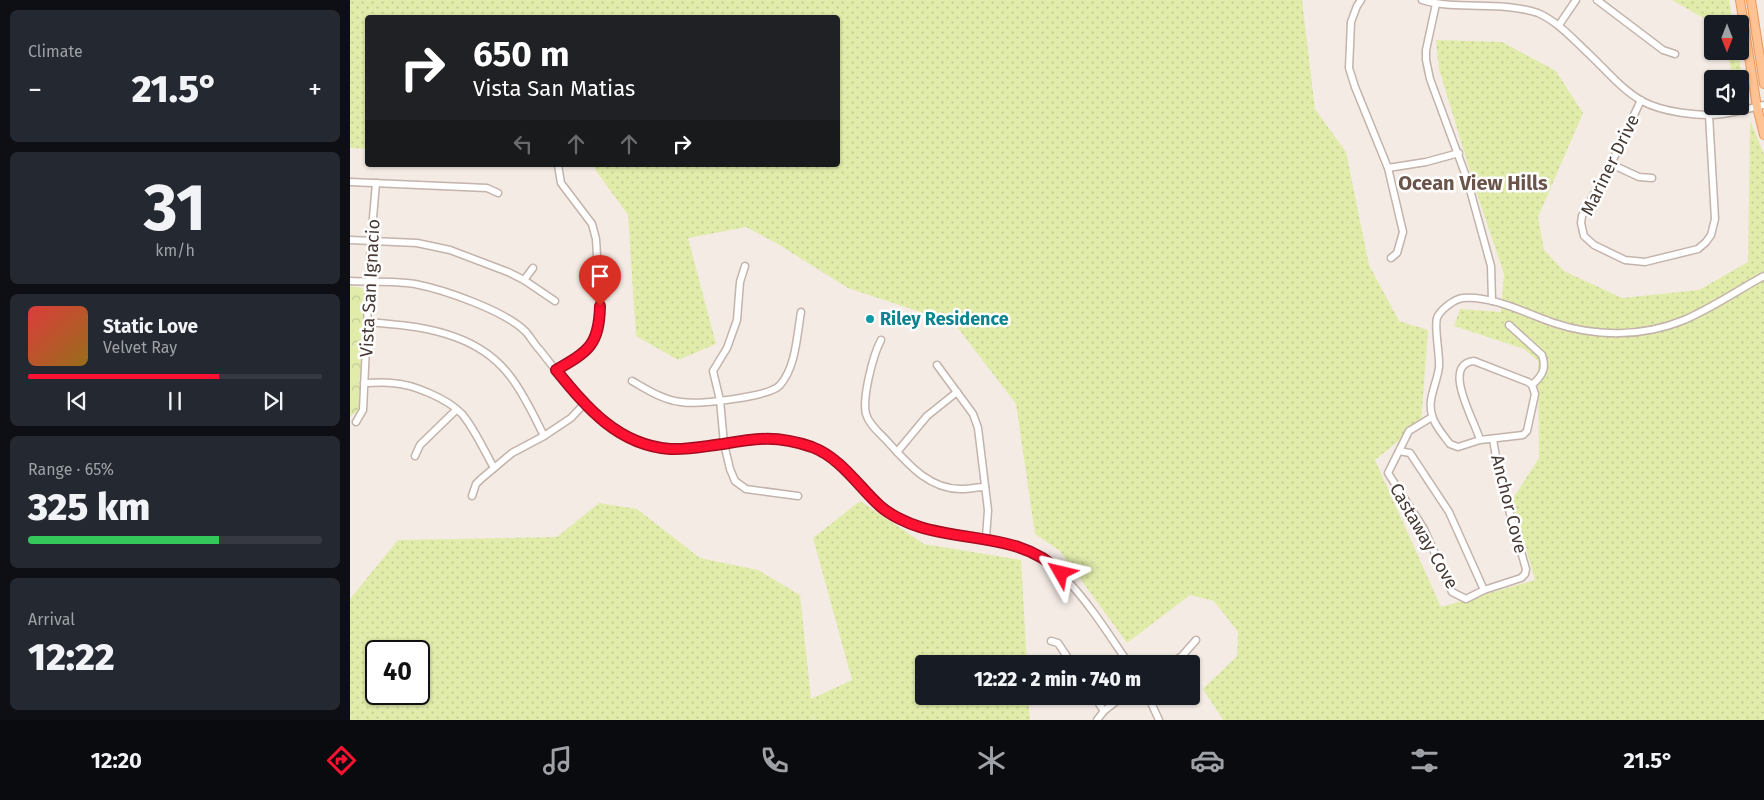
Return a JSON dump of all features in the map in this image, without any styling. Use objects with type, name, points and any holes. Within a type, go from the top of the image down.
[{"type":"main road","points":[[1740,0],[1764,135]]},
{"type":"main road","points":[[1750,0],[1764,84]]},
{"type":"street","points":[[1361,0],[1351,22],[1349,68],[1355,88],[1388,168],[1403,232],[1397,253],[1391,258]]},
{"type":"street","points":[[1422,0],[1436,4],[1481,3],[1506,5],[1537,12],[1559,25],[1612,78],[1642,100],[1658,107],[1678,112],[1704,114]]},
{"type":"street","points":[[1559,25],[1576,0]]},
{"type":"street","points":[[1597,0],[1663,50],[1675,54]]},
{"type":"street","points":[[1436,4],[1426,50],[1426,60],[1430,79],[1458,153],[1492,266],[1492,301]]},
{"type":"street","name":"Mariner Drive","points":[[1642,100],[1612,164],[1582,216],[1582,230],[1588,241],[1625,260],[1636,263],[1693,251],[1709,239],[1715,223],[1709,115]]},
{"type":"street","points":[[1388,168],[1426,162],[1458,153]]},
{"type":"street","points":[[1612,164],[1639,177],[1652,178]]},
{"type":"street","points":[[556,370],[584,353],[594,340],[600,322],[596,239],[592,224],[561,183],[558,167]]},
{"type":"street","points":[[350,182],[487,188],[498,193]]},
{"type":"street","name":"Vista San Ignacio","points":[[356,422],[362,412],[371,240],[376,183]]},
{"type":"street","points":[[350,240],[417,243],[450,250],[508,272],[524,280],[555,301]]},
{"type":"street","points":[[745,266],[740,282],[737,320],[726,348],[713,371],[720,400],[724,444],[735,481],[746,488],[798,496]]},
{"type":"street","points":[[524,280],[533,268]]},
{"type":"street","points":[[1480,440],[1477,428],[1459,386],[1461,368],[1466,363],[1474,360],[1532,385],[1535,394],[1527,432],[1523,435],[1480,440],[1458,447],[1450,444],[1432,417],[1430,403],[1439,367],[1436,319],[1444,308],[1462,298],[1492,301],[1555,324],[1578,330],[1602,333],[1632,332],[1662,327],[1686,319],[1764,276]]},
{"type":"street","points":[[350,281],[414,284],[440,290],[501,313],[526,332],[584,404],[616,431],[644,444],[662,448],[681,449],[755,438],[782,439],[814,448],[845,468],[881,507],[913,525],[932,531],[986,538],[1013,546],[1053,565],[1081,596],[1123,655]]},
{"type":"street","points":[[632,381],[658,395],[680,402],[694,403],[765,394],[780,386],[792,363],[801,312]]},
{"type":"street","points":[[367,322],[420,327],[455,337],[481,349],[494,359],[517,385],[544,436]]},
{"type":"street","points":[[1509,325],[1542,355],[1544,372],[1532,385]]},
{"type":"street","points":[[881,340],[876,351],[864,404],[869,421],[906,462],[920,474],[939,485],[960,489],[985,487]]},
{"type":"street","points":[[937,365],[974,414],[978,428],[988,510],[986,538]]},
{"type":"street","points":[[364,383],[393,383],[409,386],[448,402],[461,413],[472,428],[494,468]]},
{"type":"street","points":[[897,452],[927,416],[957,392]]},
{"type":"street","points":[[472,496],[476,484],[512,453],[544,436],[571,418],[584,404]]},
{"type":"street","points":[[415,456],[420,445],[456,410]]},
{"type":"street","name":"Castaway Cove","points":[[1432,417],[1409,431],[1388,473],[1424,529],[1452,592],[1466,599],[1484,590],[1520,578],[1525,574],[1526,569]]},
{"type":"street","name":"Anchor Cove","points":[[1494,439],[1499,475],[1526,569]]},
{"type":"street","points":[[1399,450],[1410,453],[1449,512],[1484,590]]},
{"type":"street","points":[[1051,640],[1058,643],[1066,655]]},
{"type":"street","points":[[1183,655],[1196,640]]},
{"type":"street","points":[[1100,705],[1104,711]]},
{"type":"street","points":[[1097,720],[1111,705]]},
{"type":"street","points":[[1152,705],[1159,720]]},
{"type":"green space","points":[[350,0],[1302,0],[1315,109],[1346,152],[1369,265],[1399,321],[1428,330],[1421,423],[1375,460],[1441,607],[1535,580],[1512,500],[1539,458],[1538,361],[1524,349],[1454,326],[1460,309],[1501,312],[1504,274],[1475,188],[1439,69],[1436,40],[1502,42],[1556,71],[1583,113],[1538,217],[1544,250],[1564,271],[1622,298],[1699,290],[1748,262],[1750,120],[1764,155],[1764,720],[1223,720],[1203,689],[1237,656],[1238,632],[1214,601],[1190,595],[1127,643],[1060,551],[1035,534],[1016,404],[954,323],[848,288],[776,243],[746,227],[688,238],[716,344],[678,360],[636,336],[628,215],[593,167],[840,167],[840,15],[365,15],[365,149],[350,148]]},
{"type":"green space","points":[[1672,0],[1729,0],[1732,15],[1704,15],[1704,18]]},
{"type":"green space","points":[[1729,60],[1739,60],[1741,70],[1731,70]]},
{"type":"green space","points":[[350,286],[362,288],[365,294],[360,404],[357,412],[350,416]]},
{"type":"green space","points":[[860,501],[924,544],[1021,560],[1026,655],[915,655],[915,705],[1029,705],[1030,720],[814,720],[812,714],[813,720],[350,720],[350,599],[398,540],[557,537],[599,503],[637,509],[700,558],[758,570],[800,595],[811,699],[852,680],[813,538]]},
{"type":"place","name":"Riley Residence","points":[[870,319]]},
{"type":"district","name":"Ocean View Hills","points":[[1473,183]]},
{"type":"route","points":[[600,306],[600,322],[594,340],[584,353],[556,370],[584,404],[616,431],[634,440],[672,449],[724,444],[755,438],[782,439],[814,448],[845,468],[881,507],[913,525],[932,531],[1004,542],[1053,565],[1061,573]]}]
